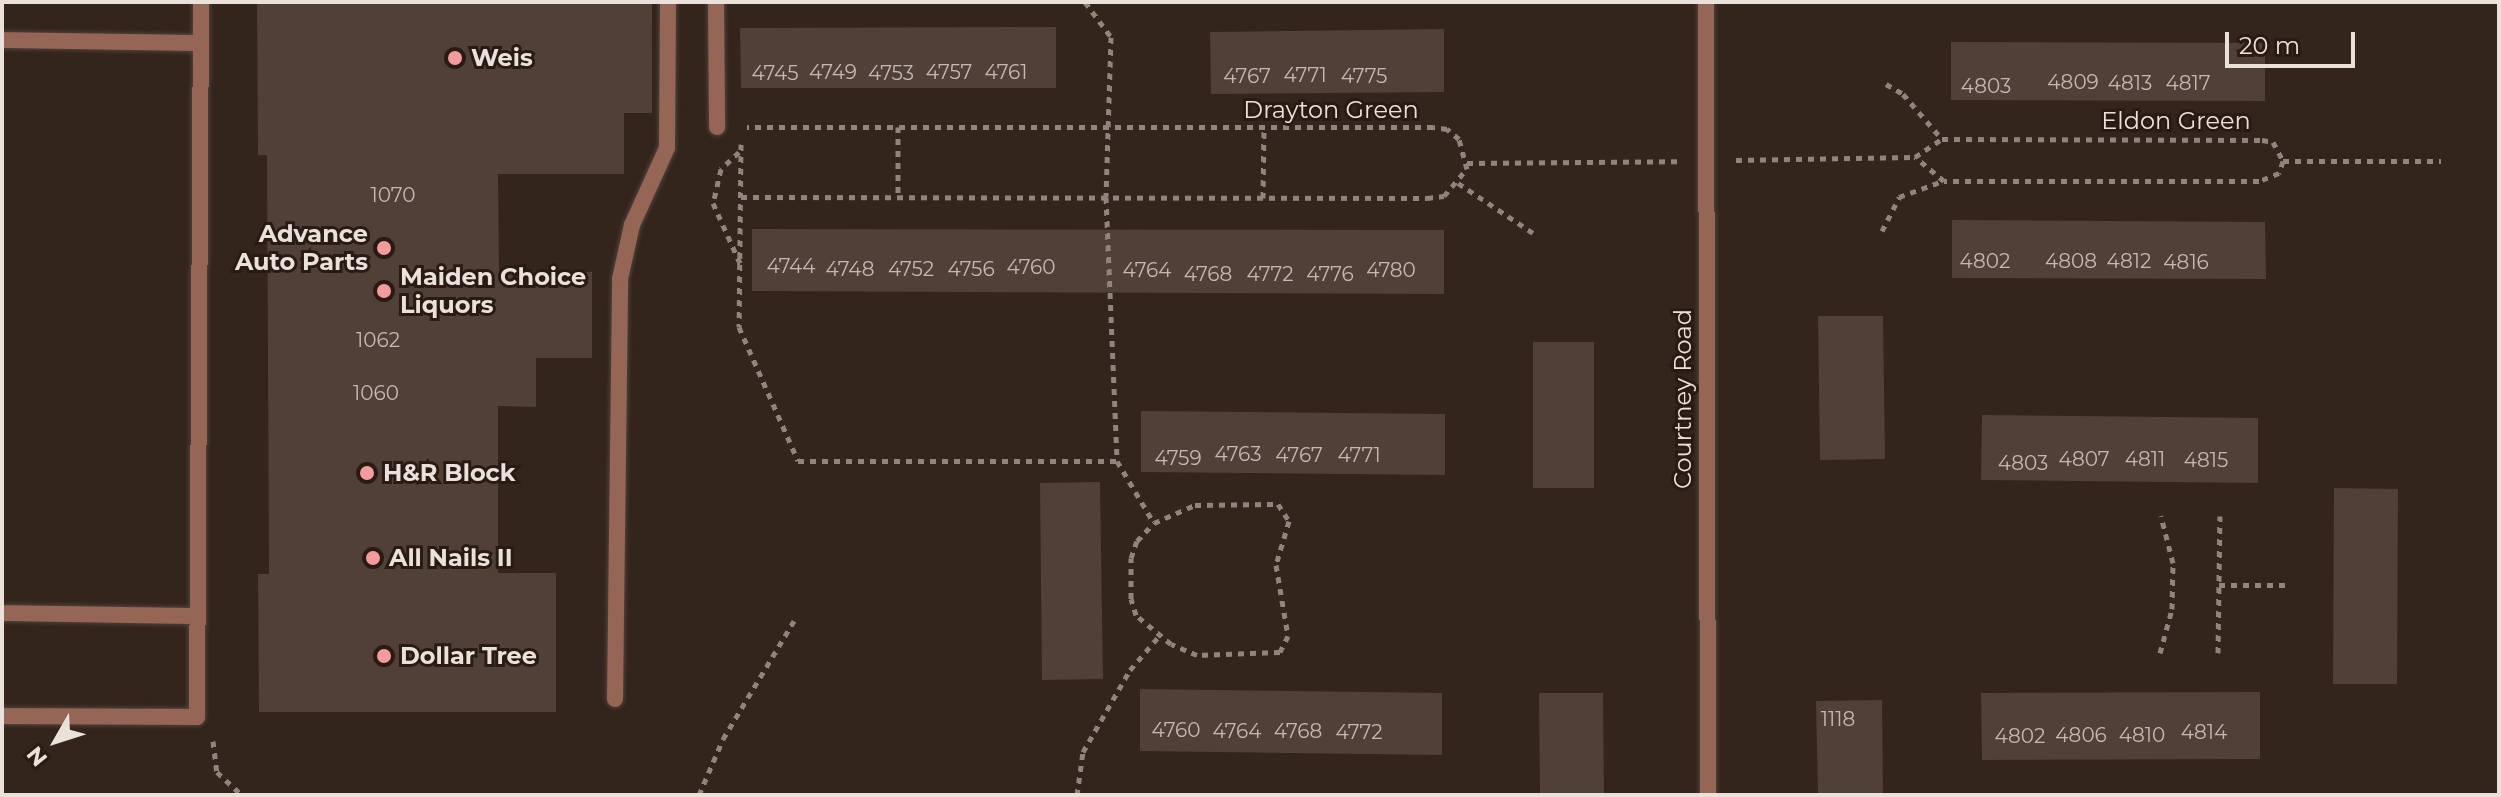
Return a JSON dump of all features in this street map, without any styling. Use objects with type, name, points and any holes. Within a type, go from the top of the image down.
[{"type":"street","points":[[2,716],[197,717],[201,2]]},
{"type":"street","points":[[615,699],[620,279],[632,225],[667,148],[668,2]]},
{"type":"street","points":[[716,2],[717,127]]},
{"type":"street","name":"Courtney Road","points":[[1706,2],[1708,795]]},
{"type":"street","points":[[2,40],[201,43]]},
{"type":"street","points":[[2,613],[198,616]]},
{"type":"path","points":[[1085,2],[1111,37],[1106,197],[1117,461],[1154,523]]},
{"type":"path","points":[[1886,84],[1903,94],[1942,139],[1915,157],[1944,181]]},
{"type":"path","name":"Drayton Green","points":[[741,149],[742,127],[1447,129],[1466,156],[1467,169],[1458,183]]},
{"type":"path","points":[[898,127],[898,197]]},
{"type":"path","points":[[1263,198],[1264,128]]},
{"type":"path","name":"Eldon Green","points":[[1942,139],[2262,140],[2273,142],[2283,161]]},
{"type":"path","points":[[741,149],[739,327],[798,461],[1117,461]]},
{"type":"path","points":[[740,263],[713,203],[721,169],[741,149]]},
{"type":"path","points":[[1882,231],[1899,197],[1944,181],[2259,181],[2279,173],[2283,161],[2441,161]]},
{"type":"path","points":[[741,197],[1427,198],[1444,196],[1458,183],[1533,233]]},
{"type":"path","points":[[1269,502],[1286,510],[1289,521],[1276,565],[1288,636],[1280,652],[1197,655],[1159,636],[1136,615],[1131,599],[1131,558],[1137,541],[1154,523],[1195,505],[1269,502]]},
{"type":"path","points":[[2160,653],[2172,609],[2173,563],[2161,516]]},
{"type":"path","points":[[2218,653],[2220,516]]},
{"type":"path","points":[[2219,585],[2285,585]]},
{"type":"path","points":[[699,795],[723,739],[794,621]]},
{"type":"path","points":[[1077,795],[1083,752],[1130,670],[1159,636]]},
{"type":"path","points":[[213,740],[217,772],[242,795]]},
{"type":"building","points":[[257,2],[652,2],[652,113],[624,113],[624,174],[498,174],[499,271],[592,272],[592,358],[536,358],[536,407],[498,406],[498,573],[556,573],[556,712],[259,712],[258,574],[269,574],[267,155],[258,155]]},
{"type":"building","points":[[1056,27],[1056,88],[741,88],[740,28]]},
{"type":"building","points":[[1444,29],[1444,92],[1211,94],[1210,32]]},
{"type":"building","points":[[1951,42],[2265,43],[2265,101],[1951,100]]},
{"type":"building","points":[[1952,220],[2265,222],[2266,279],[1952,278]]},
{"type":"building","points":[[752,229],[1444,230],[1444,294],[752,291]]},
{"type":"building","points":[[1818,316],[1883,316],[1885,459],[1820,460]]},
{"type":"building","points":[[1533,342],[1594,342],[1594,488],[1533,488]]},
{"type":"building","points":[[1141,411],[1445,414],[1445,475],[1141,472]]},
{"type":"building","points":[[1982,415],[2258,418],[2258,483],[1981,480]]},
{"type":"building","points":[[1100,482],[1103,679],[1042,680],[1040,483]]},
{"type":"building","points":[[2334,488],[2398,489],[2397,684],[2333,684]]},
{"type":"building","points":[[1140,689],[1442,693],[1442,755],[1140,751]]},
{"type":"building","points":[[2260,692],[2260,759],[1982,760],[1981,693]]},
{"type":"building","points":[[1539,693],[1603,693],[1604,795],[1540,795]]},
{"type":"building","points":[[1882,700],[1883,795],[1818,795],[1816,701]]},
{"type":"place","name":"Weis","points":[[455,58]]},
{"type":"place","name":"Advance Auto Parts","points":[[384,248]]},
{"type":"place","name":"Maiden Choice Liquors","points":[[384,291]]},
{"type":"place","name":"H&R Block","points":[[367,473]]},
{"type":"place","name":"All Nails II","points":[[373,558]]},
{"type":"place","name":"Dollar Tree","points":[[384,656]]}]
